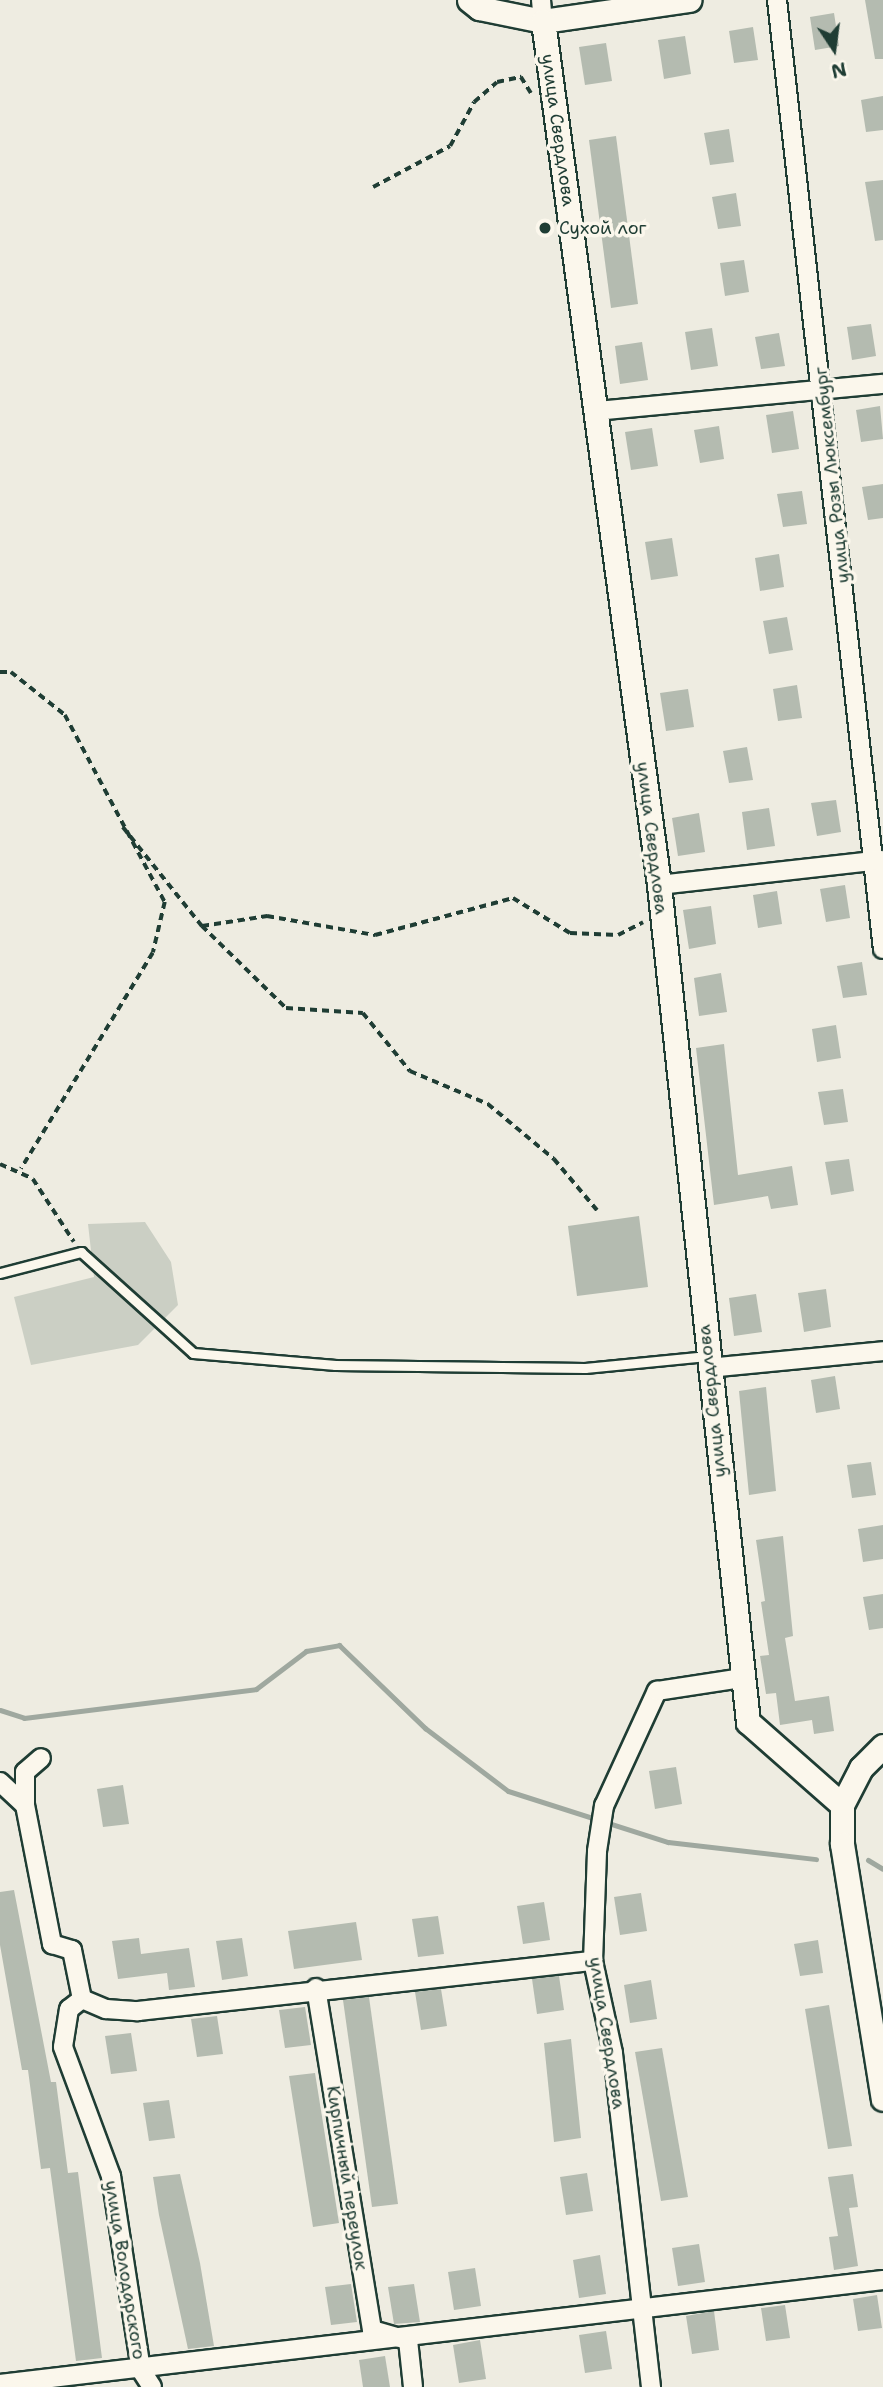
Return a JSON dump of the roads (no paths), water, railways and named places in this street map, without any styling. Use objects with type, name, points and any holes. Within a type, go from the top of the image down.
[{"type":"street","points":[[469,0],[479,8],[542,11],[689,0]]},
{"type":"street","name":"улица Розы Люксембург","points":[[777,0],[877,860],[883,950]]},
{"type":"street","name":"улица Свердлова","points":[[542,11],[659,885],[741,1678],[748,1722],[842,1805]]},
{"type":"street","points":[[596,411],[824,392],[883,384]]},
{"type":"street","points":[[659,885],[877,860]]},
{"type":"street","points":[[708,1362],[883,1351]]},
{"type":"street","name":"улица Свердлова","points":[[651,2387],[613,2053],[593,1961],[597,1851],[604,1806],[657,1691],[741,1678]]},
{"type":"street","points":[[883,1746],[860,1768],[842,1805],[842,1844],[883,2099]]},
{"type":"street","points":[[41,1758],[25,1772],[25,1805],[52,1944],[72,1950],[82,1998],[106,2009],[138,2011],[316,1988],[593,1961]]},
{"type":"street","points":[[0,1782],[25,1805]]},
{"type":"street","name":"Кирпичный переулок","points":[[316,1988],[372,2330],[408,2340]]},
{"type":"street","name":"улица Володарского","points":[[82,1998],[69,2010],[63,2047],[111,2176],[141,2370],[152,2387]]},
{"type":"street","points":[[0,2384],[408,2340],[640,2305],[883,2280]]},
{"type":"street","points":[[408,2340],[413,2387]]},
{"type":"lane","points":[[0,1273],[81,1252],[192,1353],[335,1365],[585,1368],[708,1362]]},
{"type":"waterway","points":[[0,1710],[24,1718],[256,1689],[306,1651],[339,1645],[425,1728],[508,1791],[668,1842],[816,1859]]},
{"type":"waterway","points":[[868,1860],[883,1869]]},
{"type":"place","name":"Сухой лог","points":[[545,228]]}]
